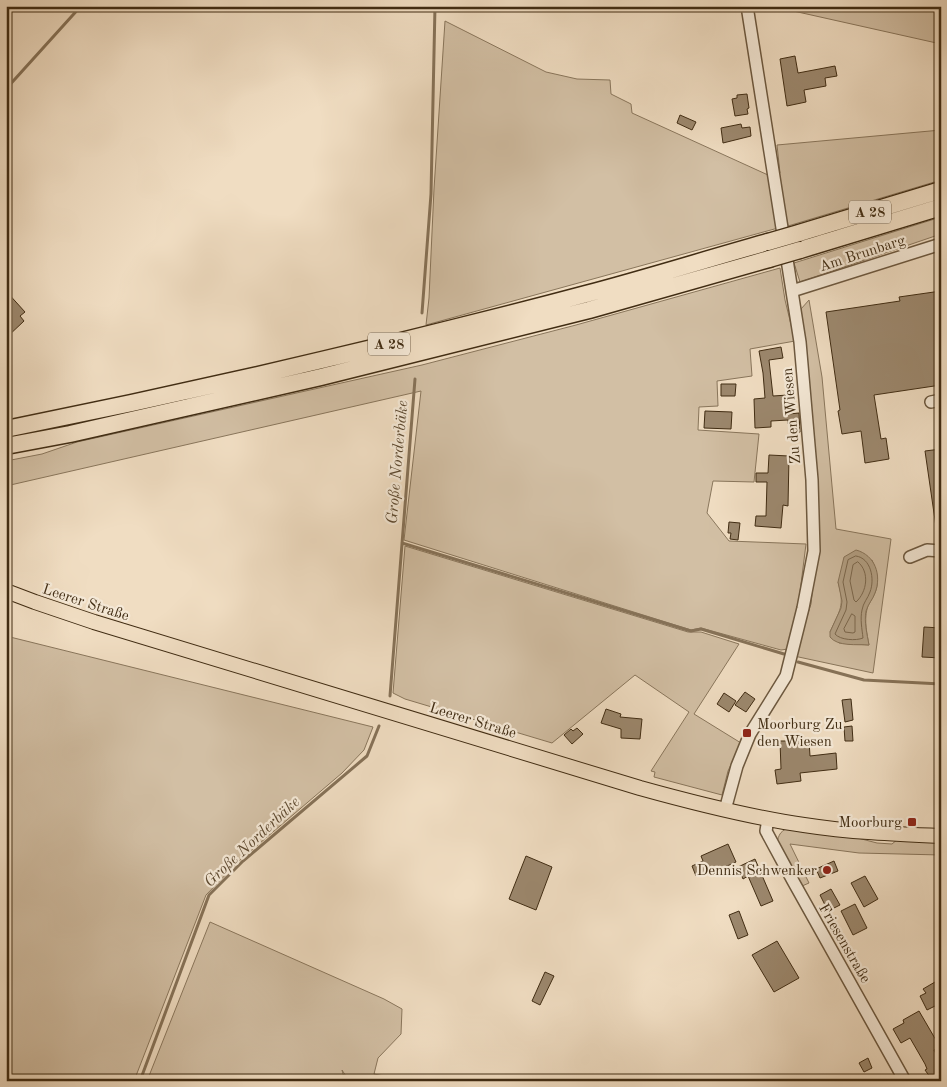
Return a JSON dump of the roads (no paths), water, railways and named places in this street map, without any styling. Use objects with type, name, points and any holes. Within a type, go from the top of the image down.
[{"type":"highway","name":"A 28","points":[[6,429],[97,411],[301,365],[587,294],[799,234],[941,190]]},
{"type":"highway","name":"A 28","points":[[6,446],[79,432],[394,359],[589,310],[800,250],[941,207]]},
{"type":"main road","name":"Leerer Straße","points":[[6,591],[67,613],[640,788],[768,819],[824,827],[941,836]]},
{"type":"street","name":"Zu den Wiesen","points":[[725,810],[737,766],[750,734],[786,676],[803,608],[814,551],[812,480],[800,342],[747,6]]},
{"type":"street","name":"Am Brunbarg","points":[[792,291],[941,244]]},
{"type":"street","points":[[910,557],[927,550],[941,551]]},
{"type":"street","name":"Friesenstraße","points":[[768,819],[766,831],[905,1081]]},
{"type":"water","points":[[856,550],[868,556],[872,561],[878,579],[874,595],[865,615],[869,645],[843,644],[830,637],[830,632],[841,608],[842,601],[838,582],[844,557]]},
{"type":"waterway","points":[[6,89],[81,6]]},
{"type":"waterway","name":"Große Norderbäke","points":[[422,313],[431,194],[435,6]]},
{"type":"waterway","name":"Große Norderbäke","points":[[390,696],[415,379]]},
{"type":"waterway","points":[[402,543],[691,631],[701,629],[784,654]]},
{"type":"waterway","points":[[798,662],[864,680],[941,684]]},
{"type":"waterway","name":"Große Norderbäke","points":[[140,1081],[209,895],[243,861],[367,756],[379,726]]},
{"type":"place","name":"Moorburg Zu den Wiesen","points":[[747,733]]},
{"type":"place","name":"Moorburg","points":[[912,822]]},
{"type":"place","name":"Dennis Schwenker","points":[[827,870]]}]
